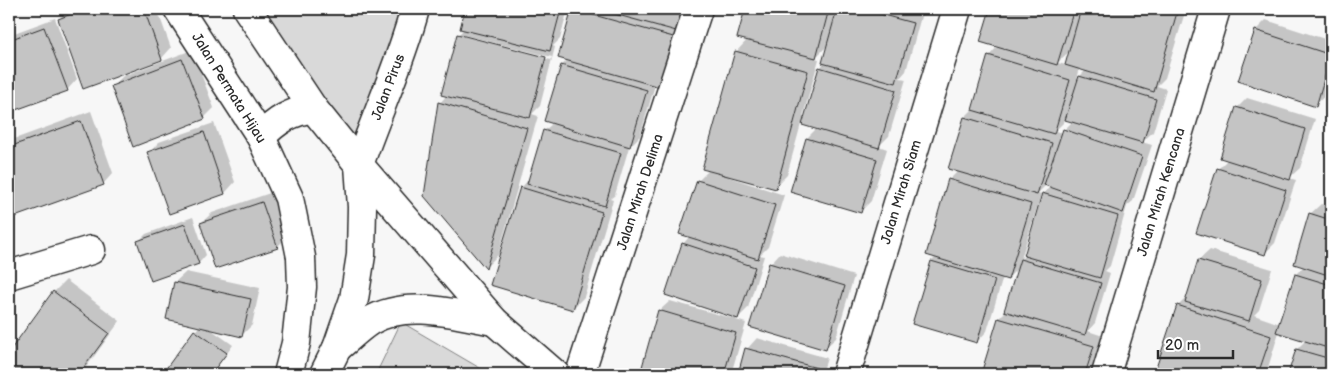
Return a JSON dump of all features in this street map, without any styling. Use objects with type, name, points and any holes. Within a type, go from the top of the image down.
[{"type":"street","name":"Jalan Permata Hijau","points":[[178,9],[261,137],[289,198],[301,257],[302,287],[296,343],[288,374]]},
{"type":"street","points":[[247,9],[313,108],[360,165],[494,321],[556,374]]},
{"type":"street","name":"Jalan Pirus","points":[[360,165],[406,41],[415,9]]},
{"type":"street","name":"Jalan Mirah Delima","points":[[580,374],[698,9]]},
{"type":"street","name":"Jalan Mirah Siam","points":[[846,374],[957,9]]},
{"type":"street","name":"Jalan Mirah Kencana","points":[[1106,374],[1216,9]]},
{"type":"street","points":[[261,137],[284,117],[298,111],[313,108]]},
{"type":"street","points":[[324,374],[337,348],[354,299],[360,255],[362,207],[360,165]]},
{"type":"street","points":[[13,278],[91,250]]},
{"type":"street","points":[[337,348],[371,321],[397,311],[432,310],[494,321]]},
{"type":"street","points":[[272,374],[296,343]]},
{"type":"shaded area","points":[[258,9],[403,9],[401,28],[348,148]]},
{"type":"shaded area","points":[[401,322],[490,374],[376,374]]},
{"type":"building","points":[[85,9],[144,9],[162,60],[83,89],[58,19]]},
{"type":"building","points":[[465,9],[561,9],[550,51],[460,29]]},
{"type":"building","points":[[572,9],[677,38],[663,88],[558,58]]},
{"type":"building","points":[[596,9],[687,9],[680,32]]},
{"type":"building","points":[[745,9],[829,9],[816,58],[737,38]]},
{"type":"building","points":[[837,9],[861,9],[913,23],[896,83],[822,63]]},
{"type":"building","points":[[990,9],[1074,9],[1057,65],[980,42]]},
{"type":"building","points":[[1081,9],[1178,9],[1154,92],[1065,65]]},
{"type":"building","points":[[44,27],[68,91],[10,112],[9,40]]},
{"type":"building","points":[[1255,30],[1331,55],[1316,107],[1238,81]]},
{"type":"building","points":[[457,34],[546,57],[530,118],[441,95]]},
{"type":"building","points":[[735,51],[808,71],[776,189],[702,169]]},
{"type":"building","points":[[988,55],[1070,80],[1054,134],[972,110]]},
{"type":"building","points":[[182,59],[205,119],[133,147],[111,86]]},
{"type":"building","points":[[561,65],[647,90],[630,147],[544,121]]},
{"type":"building","points":[[819,67],[896,90],[879,148],[802,125]]},
{"type":"building","points":[[1079,76],[1156,99],[1143,143],[1065,120]]},
{"type":"building","points":[[438,102],[527,128],[486,269],[424,196]]},
{"type":"building","points":[[1236,107],[1305,129],[1290,180],[1220,158]]},
{"type":"building","points":[[964,117],[1052,143],[1037,195],[948,169]]},
{"type":"building","points":[[81,121],[104,185],[9,219],[9,147]]},
{"type":"building","points":[[1063,129],[1142,156],[1123,213],[1044,185]]},
{"type":"building","points":[[543,130],[621,153],[605,206],[527,184]]},
{"type":"building","points":[[204,132],[225,194],[169,214],[147,152]]},
{"type":"building","points":[[806,138],[877,159],[861,213],[790,192]]},
{"type":"building","points":[[1217,168],[1286,190],[1265,255],[1196,233]]},
{"type":"building","points":[[948,179],[1031,204],[1008,280],[926,255]]},
{"type":"building","points":[[697,180],[775,205],[758,259],[679,234]]},
{"type":"building","points":[[520,187],[602,212],[573,310],[490,285]]},
{"type":"building","points":[[1042,193],[1118,216],[1100,278],[1024,256]]},
{"type":"building","points":[[262,202],[278,248],[215,269],[200,223]]},
{"type":"building","points":[[1309,213],[1331,220],[1331,276],[1294,264]]},
{"type":"building","points":[[185,224],[199,264],[151,281],[137,241]]},
{"type":"building","points":[[682,243],[755,267],[738,319],[665,295]]},
{"type":"building","points":[[1020,259],[1101,283],[1085,335],[1004,311]]},
{"type":"building","points":[[1198,260],[1262,279],[1249,321],[1185,302]]},
{"type":"building","points":[[931,261],[995,280],[977,343],[912,324]]},
{"type":"building","points":[[769,263],[845,286],[826,350],[749,327]]},
{"type":"building","points":[[1295,274],[1331,285],[1331,349],[1276,332]]},
{"type":"building","points":[[174,282],[251,299],[242,337],[166,319]]},
{"type":"building","points":[[53,291],[109,333],[79,374],[9,374],[9,352]]},
{"type":"building","points":[[1177,305],[1271,336],[1258,374],[1154,374]]},
{"type":"building","points":[[658,310],[736,333],[724,374],[640,374]]},
{"type":"building","points":[[998,318],[1094,346],[1085,374],[981,374]]},
{"type":"building","points":[[194,330],[227,353],[211,374],[162,374]]},
{"type":"building","points":[[745,348],[817,368],[815,374],[738,374]]},
{"type":"building","points":[[1296,349],[1331,359],[1331,374],[1288,374]]}]
